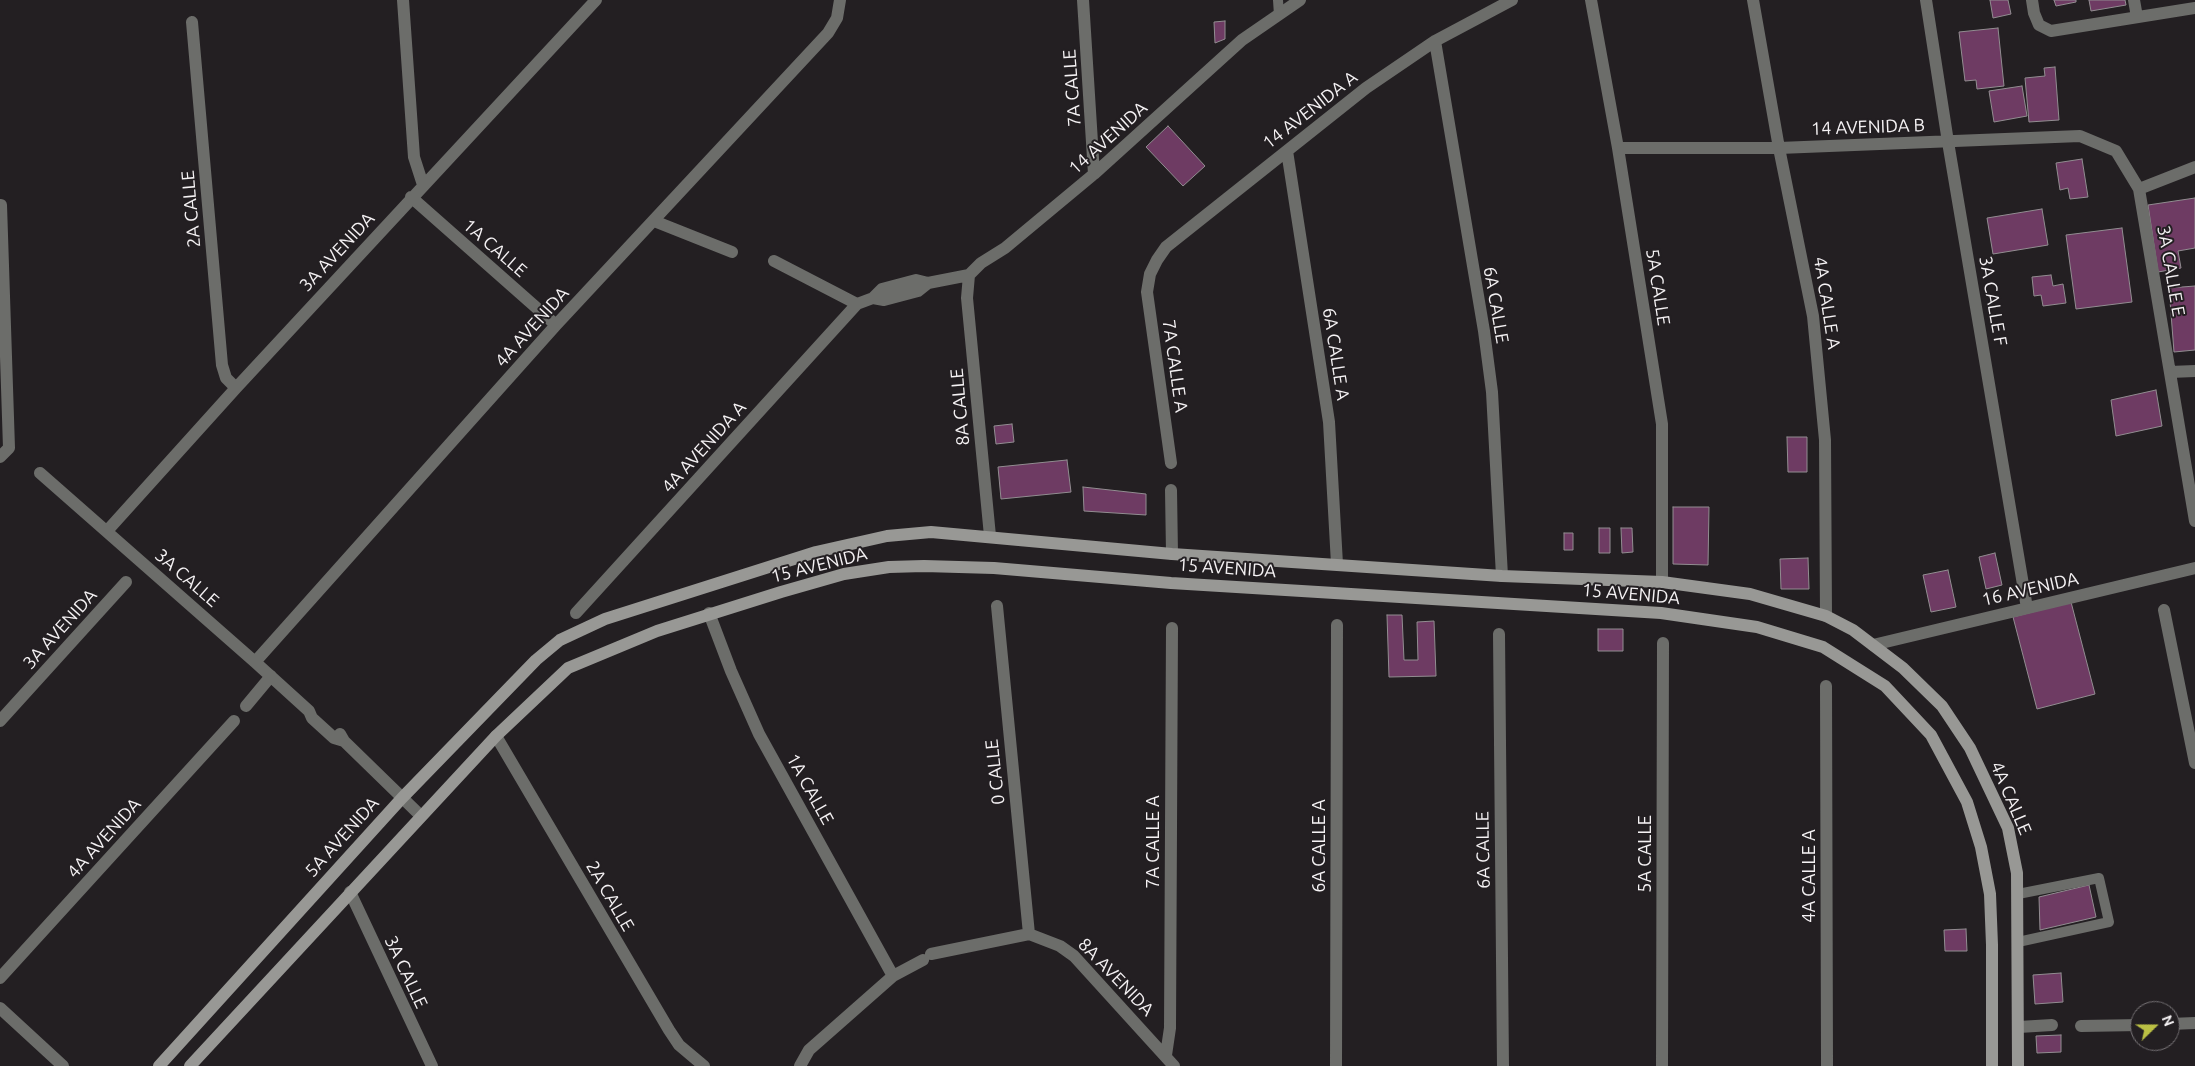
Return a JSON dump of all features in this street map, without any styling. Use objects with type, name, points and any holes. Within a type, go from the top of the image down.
[{"type":"main road","name":"15 AVENIDA","points":[[560,640],[605,620],[824,550],[887,536],[931,532],[1172,554],[1502,576],[1662,582],[1750,594],[1826,616],[1853,630],[1873,645]]},
{"type":"main road","name":"15 AVENIDA","points":[[496,736],[568,668],[656,631],[709,613],[844,574],[889,567],[994,568],[1171,583],[1661,612],[1757,627],[1823,647],[1885,686],[1931,735],[1967,802],[1981,847],[1990,894],[1992,1066]]},
{"type":"main road","name":"5A AVENIDA","points":[[159,1066],[402,798],[536,660],[560,640]]},
{"type":"main road","name":"4A CALLE","points":[[1873,645],[1904,668],[1942,706],[1970,748],[2008,828],[2018,873],[2018,1066]]},
{"type":"main road","points":[[190,1066],[496,736]]},
{"type":"street","points":[[403,0],[414,157],[423,185]]},
{"type":"street","name":"3A AVENIDA","points":[[107,531],[411,197],[596,0]]},
{"type":"street","name":"4A AVENIDA","points":[[255,662],[556,325],[828,33],[837,18],[840,0]]},
{"type":"street","name":"7A CALLE","points":[[1083,0],[1094,174]]},
{"type":"street","name":"14 AVENIDA","points":[[857,304],[873,298],[882,288],[916,280],[928,282],[969,274],[981,263],[1005,248],[1094,174],[1242,40],[1300,0]]},
{"type":"street","name":"14 AVENIDA A","points":[[1150,274],[1156,260],[1166,247],[1366,88],[1435,41],[1512,0]]},
{"type":"street","name":"5A CALLE","points":[[1591,0],[1618,148],[1662,424],[1662,582]]},
{"type":"street","name":"4A CALLE A","points":[[1753,0],[1779,148],[1812,306],[1825,440],[1826,616]]},
{"type":"street","name":"3A CALLE F","points":[[1926,0],[1948,142],[2027,608]]},
{"type":"street","points":[[2032,0],[2039,25],[2051,31],[2195,8]]},
{"type":"street","points":[[2134,0],[2137,17]]},
{"type":"street","name":"2A CALLE","points":[[192,22],[222,365],[226,378],[236,388]]},
{"type":"street","name":"6A CALLE","points":[[1435,41],[1484,331],[1492,392],[1502,576]]},
{"type":"street","name":"14 AVENIDA B","points":[[1618,148],[1779,148],[2080,136],[2116,151]]},
{"type":"street","name":"6A CALLE A","points":[[1287,150],[1328,422],[1337,564]]},
{"type":"street","name":"3A CALLE E","points":[[2116,151],[2139,189],[2195,521]]},
{"type":"street","points":[[2139,189],[2195,168]]},
{"type":"street","name":"1A CALLE","points":[[411,197],[556,325]]},
{"type":"street","points":[[0,457],[9,448],[1,205]]},
{"type":"street","points":[[654,221],[732,252]]},
{"type":"street","points":[[774,261],[857,304]]},
{"type":"street","name":"8A CALLE","points":[[969,274],[967,298],[990,536]]},
{"type":"street","name":"7A CALLE A","points":[[1150,274],[1147,292],[1171,463]]},
{"type":"street","name":"4A AVENIDA A","points":[[576,613],[857,304]]},
{"type":"street","points":[[2170,372],[2195,371]]},
{"type":"street","name":"3A CALLE","points":[[40,473],[309,711],[316,712],[327,721],[339,732],[344,741],[421,816]]},
{"type":"street","points":[[1171,490],[1172,554]]},
{"type":"street","name":"16 AVENIDA","points":[[1873,645],[2195,568]]},
{"type":"street","name":"3A AVENIDA","points":[[0,721],[126,582]]},
{"type":"street","name":"0 CALLE","points":[[997,606],[1029,934]]},
{"type":"street","points":[[2164,610],[2195,763]]},
{"type":"street","name":"1A CALLE","points":[[709,613],[731,671],[759,734],[892,976]]},
{"type":"street","name":"6A CALLE A","points":[[1336,1066],[1337,625]]},
{"type":"street","name":"7A CALLE A","points":[[1166,1055],[1170,1028],[1172,628]]},
{"type":"street","name":"6A CALLE","points":[[1499,634],[1503,1066]]},
{"type":"street","name":"5A CALLE","points":[[1662,1066],[1664,643]]},
{"type":"street","points":[[246,706],[271,676]]},
{"type":"street","name":"4A CALLE A","points":[[1826,686],[1827,1066]]},
{"type":"street","name":"4A AVENIDA","points":[[0,978],[234,721]]},
{"type":"street","name":"2A CALLE","points":[[496,736],[669,1030],[679,1045],[704,1066]]},
{"type":"street","name":"3A CALLE","points":[[350,892],[432,1066]]},
{"type":"street","points":[[800,1066],[810,1050],[892,976],[927,957],[1029,934]]},
{"type":"street","name":"8A AVENIDA","points":[[1029,934],[1060,946],[1074,956],[1174,1066]]},
{"type":"street","points":[[0,1008],[63,1066]]},
{"type":"street","points":[[2180,1024],[2195,1023]]},
{"type":"street","points":[[2019,1027],[2052,1025]]},
{"type":"street","points":[[2081,1026],[2130,1025]]},
{"type":"lane","points":[[1278,0],[1279,14]]},
{"type":"lane","points":[[2018,894],[2099,878],[2109,922],[2018,942]]},
{"type":"building","points":[[1990,0],[2008,0],[2011,14],[1993,18]]},
{"type":"building","points":[[2054,0],[2076,0],[2076,2],[2056,6]]},
{"type":"building","points":[[2089,0],[2125,0],[2126,5],[2091,11]]},
{"type":"building","points":[[1225,21],[1225,39],[1215,43],[1214,22]]},
{"type":"building","points":[[1998,28],[2004,86],[1977,89],[1976,80],[1965,81],[1959,32]]},
{"type":"building","points":[[2055,67],[2059,120],[2029,122],[2025,78],[2045,76],[2044,68]]},
{"type":"building","points":[[2022,86],[2027,116],[1994,122],[1989,91]]},
{"type":"building","points":[[1168,126],[1205,166],[1183,186],[1146,147]]},
{"type":"building","points":[[2082,159],[2088,197],[2070,199],[2068,188],[2060,190],[2056,163]]},
{"type":"building","points":[[2195,198],[2195,248],[2178,251],[2181,268],[2158,272],[2148,205]]},
{"type":"building","points":[[2042,209],[2048,245],[1993,254],[1987,218]]},
{"type":"building","points":[[2122,228],[2132,302],[2076,309],[2066,235]]},
{"type":"building","points":[[2051,275],[2053,286],[2063,284],[2066,303],[2043,306],[2041,295],[2034,296],[2032,277]]},
{"type":"building","points":[[2195,286],[2195,350],[2174,352],[2169,288]]},
{"type":"building","points":[[2156,390],[2162,426],[2116,436],[2111,400]]},
{"type":"building","points":[[1012,424],[1014,442],[996,444],[994,426]]},
{"type":"building","points":[[1787,437],[1807,437],[1807,472],[1788,472]]},
{"type":"building","points":[[1067,460],[1071,492],[1001,499],[998,467]]},
{"type":"building","points":[[1083,487],[1146,494],[1146,515],[1084,511]]},
{"type":"building","points":[[1673,507],[1709,507],[1708,565],[1673,564]]},
{"type":"building","points":[[1599,528],[1610,528],[1610,553],[1599,553]]},
{"type":"building","points":[[1621,528],[1632,528],[1633,552],[1622,553]]},
{"type":"building","points":[[1564,533],[1573,533],[1573,550],[1564,550]]},
{"type":"building","points":[[1995,553],[2002,585],[1986,589],[1979,557]]},
{"type":"building","points":[[1808,558],[1809,589],[1781,589],[1780,559]]},
{"type":"building","points":[[1948,570],[1956,607],[1931,612],[1923,575]]},
{"type":"building","points":[[2071,602],[2095,694],[2037,709],[2013,617]]},
{"type":"building","points":[[1387,615],[1402,615],[1404,660],[1418,660],[1417,622],[1434,621],[1436,676],[1389,677]]},
{"type":"building","points":[[1598,629],[1623,629],[1623,651],[1598,651]]},
{"type":"building","points":[[2089,885],[2096,917],[2040,930],[2039,897]]},
{"type":"building","points":[[1966,929],[1967,951],[1945,951],[1944,930]]},
{"type":"building","points":[[2061,973],[2063,1002],[2035,1004],[2033,975]]},
{"type":"building","points":[[2061,1035],[2061,1052],[2037,1053],[2036,1036]]}]
